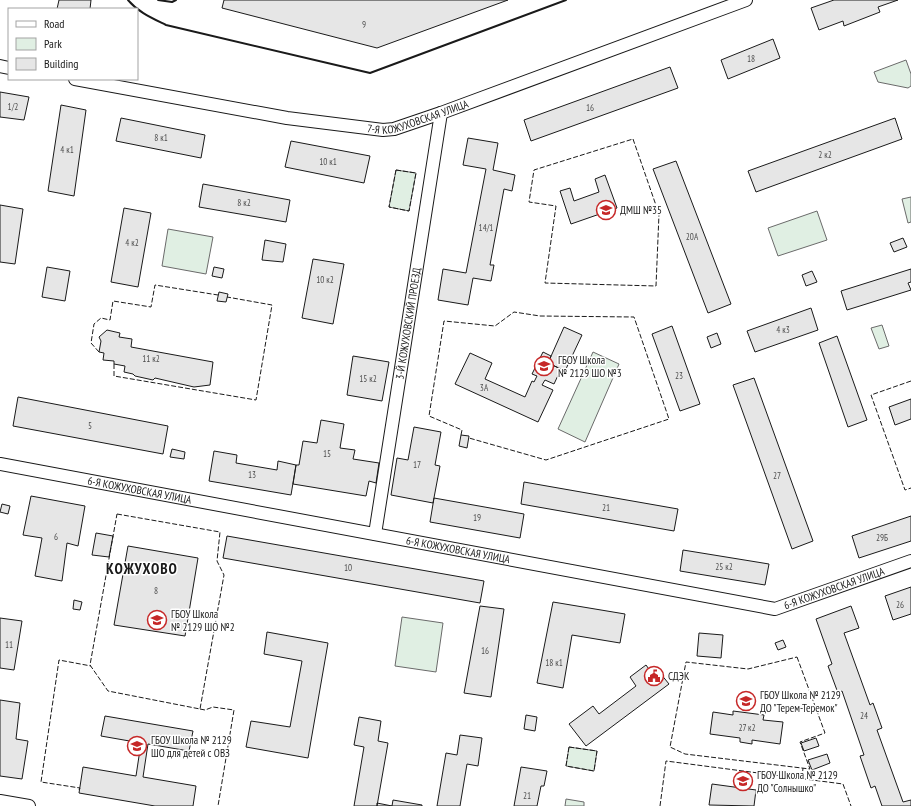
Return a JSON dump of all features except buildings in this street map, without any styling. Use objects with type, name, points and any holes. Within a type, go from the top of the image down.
[{"type":"street","name":"7-Я КОЖУХОВСКАЯ УЛИЦА","points":[[80,80],[287,118],[383,130],[442,113],[746,0]]},
{"type":"street","name":"3-Й КОЖУХОВСКИЙ ПРОЕЗД","points":[[375,534],[442,113]]},
{"type":"street","name":"6-Я КОЖУХОВСКАЯ УЛИЦА","points":[[0,464],[775,608],[911,560]]},
{"type":"street","points":[[0,801],[29,806]]},
{"type":"green space","points":[[906,60],[911,74],[911,86],[908,88],[878,82],[874,72]]},
{"type":"green space","points":[[396,170],[416,173],[409,211],[389,207]]},
{"type":"green space","points":[[911,197],[911,222],[908,223],[902,199]]},
{"type":"green space","points":[[817,211],[827,240],[778,256],[768,228]]},
{"type":"green space","points":[[168,229],[213,237],[206,274],[162,266]]},
{"type":"green space","points":[[882,325],[889,346],[879,349],[871,328]]},
{"type":"green space","points":[[593,352],[619,364],[585,442],[558,429]]},
{"type":"green space","points":[[402,617],[443,623],[436,672],[395,666]]},
{"type":"green space","points":[[569,747],[597,751],[594,771],[566,766]]},
{"type":"green space","points":[[566,799],[584,802],[584,806],[565,806]]},
{"type":"fence","points":[[633,139],[659,214],[656,286],[545,283],[556,206],[529,202],[534,170],[633,139]]},
{"type":"fence","points":[[396,170],[416,173],[409,211],[389,207],[396,170]]},
{"type":"fence","points":[[99,352],[91,343],[94,324],[101,318],[110,320],[113,301],[151,307],[155,285],[218,295]]},
{"type":"fence","points":[[114,364],[114,376],[256,400],[272,305],[227,297]]},
{"type":"fence","points":[[461,435],[462,430],[429,416],[444,321],[495,326],[514,312],[540,316],[634,317],[669,419],[546,460],[469,438]]},
{"type":"fence","points":[[911,381],[871,395],[905,490],[911,488]]},
{"type":"fence","points":[[117,514],[220,532],[217,561],[224,575],[200,709],[108,691],[90,665],[117,514]]},
{"type":"fence","points":[[797,657],[825,733],[800,742],[810,769],[685,754],[670,747],[686,662],[748,669],[797,657]]},
{"type":"fence","points":[[79,790],[80,788],[41,782],[59,660],[91,666]]},
{"type":"fence","points":[[200,709],[205,710],[213,707],[234,710],[218,806]]},
{"type":"fence","points":[[569,747],[597,751],[594,771],[566,766],[569,747]]},
{"type":"fence","points":[[660,806],[666,761],[843,784],[851,806]]},
{"type":"fence","points":[[802,778],[803,768]]},
{"type":"wall","points":[[128,0],[137,8]]},
{"type":"wall","points":[[158,0],[172,2],[176,0]]},
{"type":"wall","points":[[138,9],[166,25],[370,73],[566,0]]},
{"type":"place","name":"ДМШ №35","points":[[606,210]]},
{"type":"place","name":"ГБОУ Школа № 2129 ШО №3","points":[[544,366]]},
{"type":"place","name":"ГБОУ Школа № 2129 ШО №2","points":[[157,620]]},
{"type":"place","name":"СДЭК","points":[[654,676]]},
{"type":"place","name":"ГБОУ Школа № 2129 ДО \"Терем-Теремок\"","points":[[746,701]]},
{"type":"place","name":"ГБОУ Школа № 2129 ШО для детей с ОВЗ","points":[[137,746]]},
{"type":"place","name":"ГБОУ Школа № 2129 ДО \"Солнышко\"","points":[[743,781]]},
{"type":"district","name":"КОЖУХОВО","points":[[142,569]]}]
